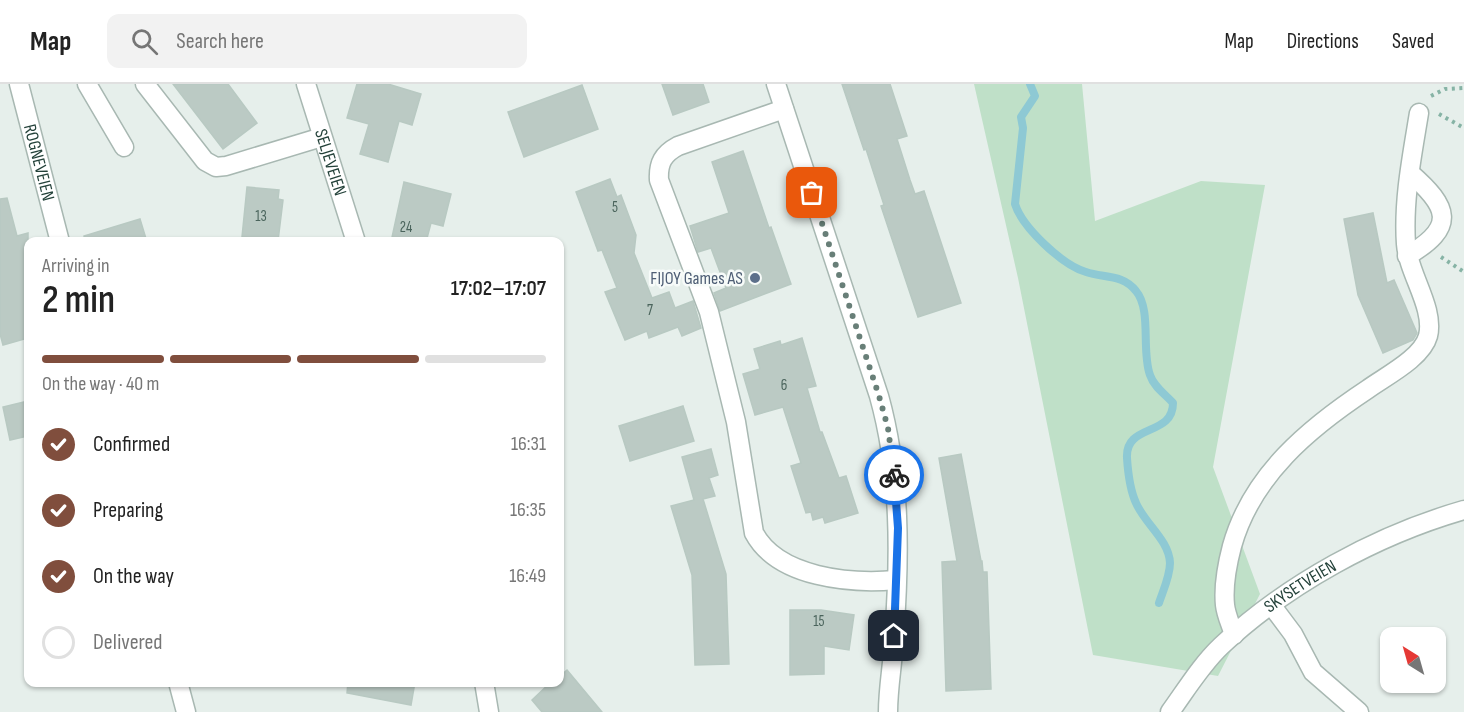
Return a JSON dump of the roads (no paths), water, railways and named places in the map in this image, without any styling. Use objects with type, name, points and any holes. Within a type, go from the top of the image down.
[{"type":"street","name":"ROGNEVEIEN","points":[[19,84],[59,237]]},
{"type":"street","points":[[87,84],[124,147]]},
{"type":"street","points":[[145,84],[205,161],[216,167],[226,166],[322,136]]},
{"type":"street","name":"SELJEVEIEN","points":[[306,84],[354,237]]},
{"type":"street","points":[[776,84],[888,428],[897,497],[894,636],[888,712]]},
{"type":"street","points":[[784,109],[670,150],[660,162],[659,180],[709,312],[736,422],[754,533],[760,544],[776,559],[793,567],[866,582],[896,580]]},
{"type":"street","points":[[1234,635],[1225,606],[1225,582],[1235,535],[1253,496],[1278,462],[1296,444],[1317,425],[1404,364],[1424,346],[1428,336],[1426,308],[1407,256],[1406,197],[1421,109]]},
{"type":"street","points":[[1407,256],[1428,244],[1434,237],[1440,226],[1442,213],[1437,198],[1410,173]]},
{"type":"street","name":"SKYSETVEIEN","points":[[1170,712],[1206,662],[1234,635],[1272,606],[1322,572],[1351,556],[1409,529],[1464,510]]},
{"type":"street","points":[[1272,606],[1293,634],[1313,672],[1359,712]]},
{"type":"street","points":[[179,687],[186,712]]},
{"type":"street","points":[[484,687],[489,712]]},
{"type":"waterway","points":[[1030,84],[1035,96],[1021,117],[1023,128],[1015,204],[1019,213],[1034,234],[1066,262],[1086,272],[1119,279],[1136,291],[1144,309],[1146,354],[1150,375],[1157,387],[1173,403],[1171,414],[1166,421],[1133,439],[1128,447],[1127,458],[1132,493],[1136,503],[1161,539],[1169,555],[1169,573],[1159,603]]},
{"type":"place","name":"FIJOY Games AS","points":[[755,278]]}]
